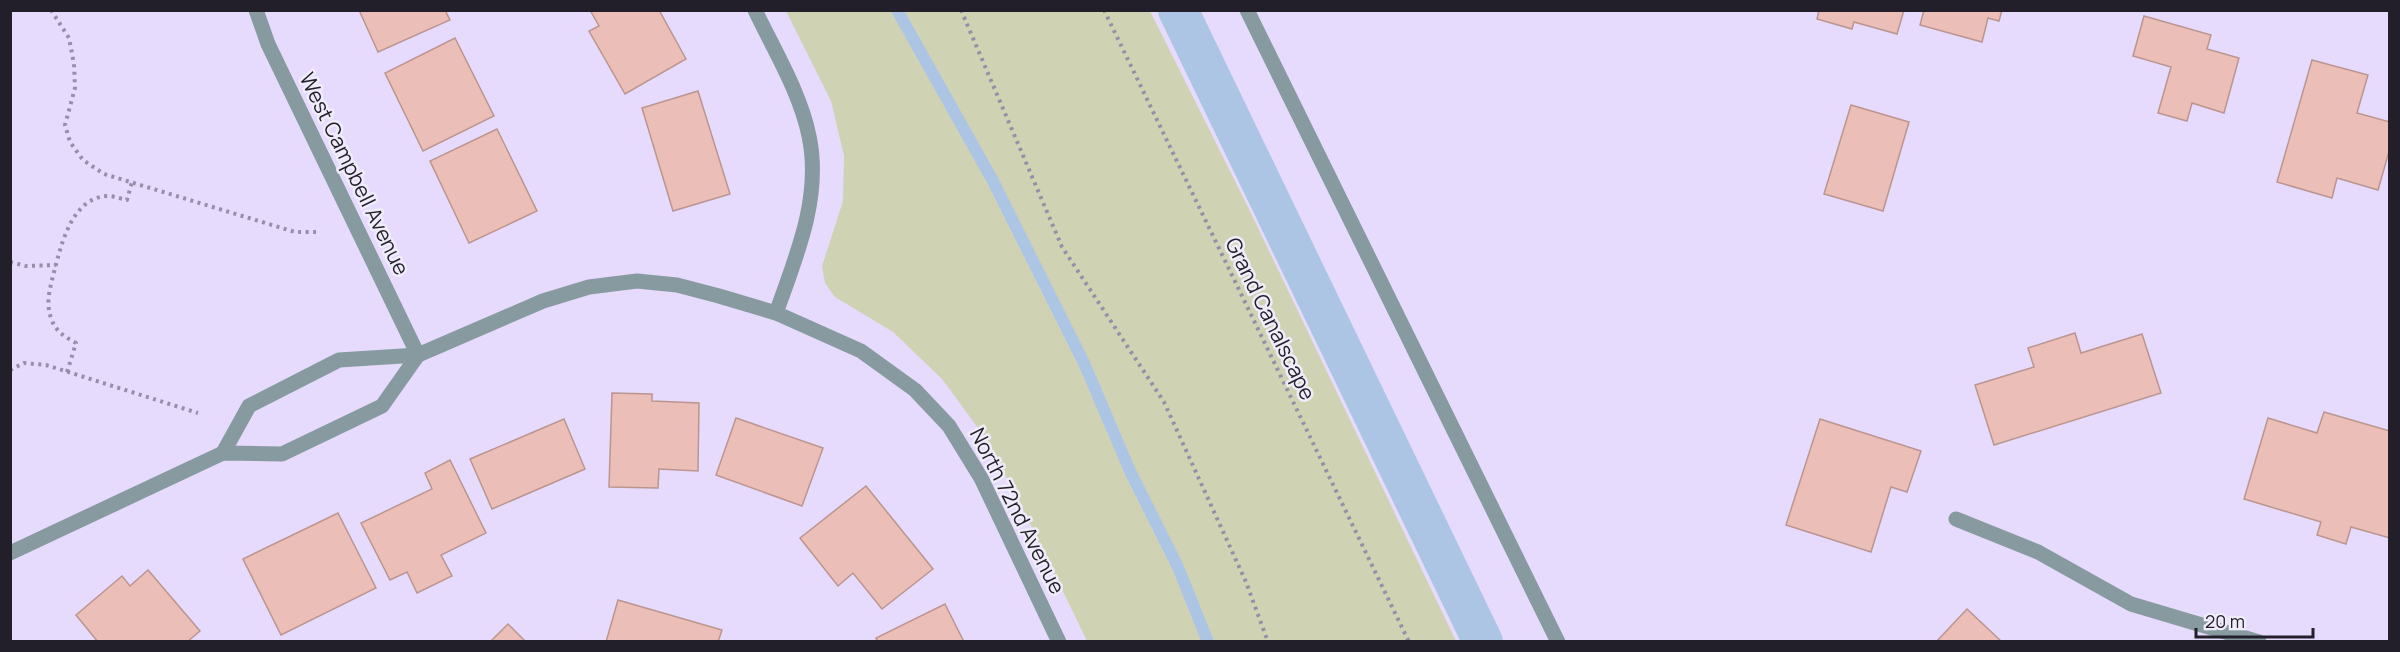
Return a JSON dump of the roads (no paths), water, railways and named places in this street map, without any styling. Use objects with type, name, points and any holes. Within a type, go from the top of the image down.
[{"type":"street","name":"West Campbell Avenue","points":[[256,10],[268,44],[418,355]]},
{"type":"street","points":[[755,10],[796,96],[809,136],[813,178],[800,243],[776,314]]},
{"type":"street","points":[[1247,10],[1558,642]]},
{"type":"street","name":"North 72nd Avenue","points":[[418,355],[543,301],[589,287],[637,281],[677,285],[720,296],[776,314],[861,351],[915,390],[949,426],[981,478],[1059,642]]},
{"type":"street","points":[[223,453],[249,406],[339,360],[418,355]]},
{"type":"street","points":[[10,553],[223,453],[282,454],[382,406],[418,355]]},
{"type":"street","points":[[1956,519],[2038,552],[2131,604],[2259,642]]},
{"type":"waterway","points":[[897,10],[993,181],[1084,363],[1130,471],[1178,567],[1208,642]]},
{"type":"waterway","points":[[1178,10],[1483,642]]}]
